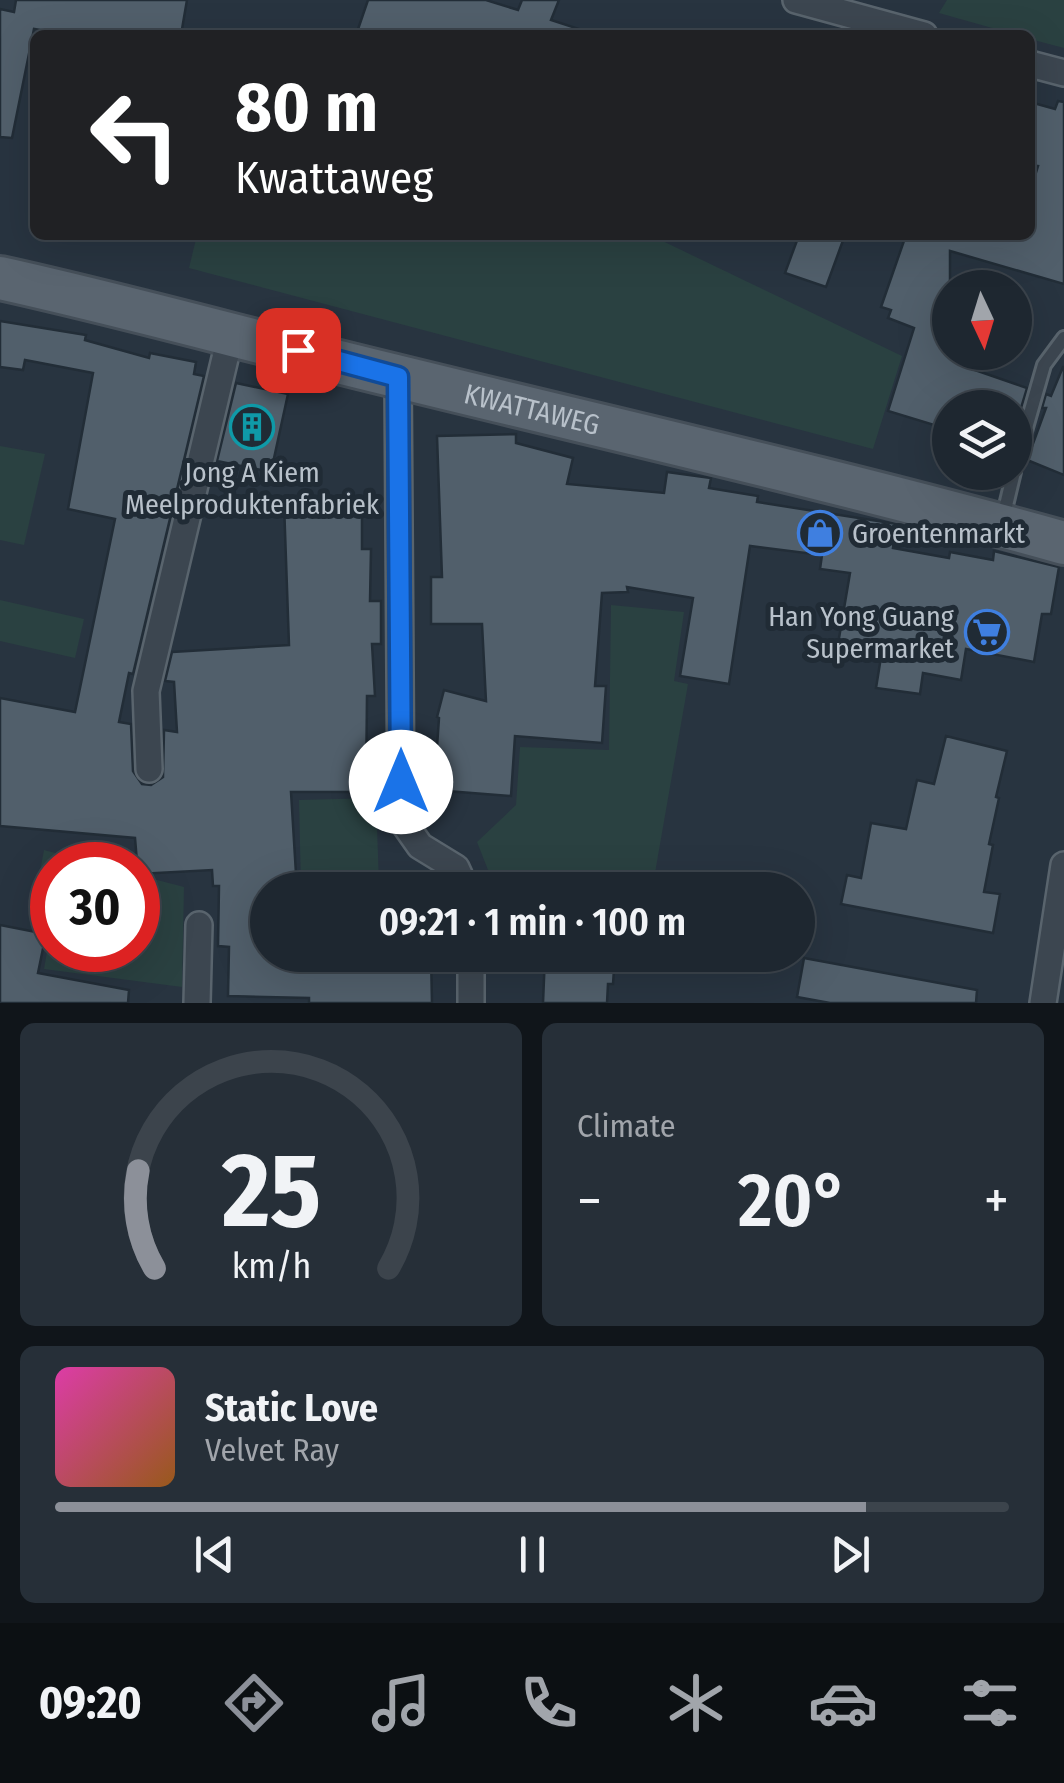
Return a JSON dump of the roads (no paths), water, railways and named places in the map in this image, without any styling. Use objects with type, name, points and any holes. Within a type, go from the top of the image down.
[{"type":"main road","name":"KWATTAWEG","points":[[0,278],[822,477],[1064,542]]},
{"type":"street","points":[[796,0],[906,30]]},
{"type":"street","points":[[1035,65],[1064,73]]},
{"type":"street","points":[[149,769],[146,691],[231,333]]},
{"type":"street","points":[[398,377],[402,819],[420,846],[458,872]]},
{"type":"street","points":[[1044,1003],[1064,865]]},
{"type":"street","points":[[197,1003],[199,925]]},
{"type":"street","points":[[470,1003],[471,972]]},
{"type":"lane","points":[[1032,407],[1044,365],[1064,338]]},
{"type":"lane","points":[[1001,525],[1009,490]]},
{"type":"place","name":"Jong A Kiem Meelproduktenfabriek","points":[[252,427]]},
{"type":"place","name":"Groentenmarkt","points":[[820,533]]},
{"type":"place","name":"Han Yong Guang Supermarket","points":[[987,632]]}]
